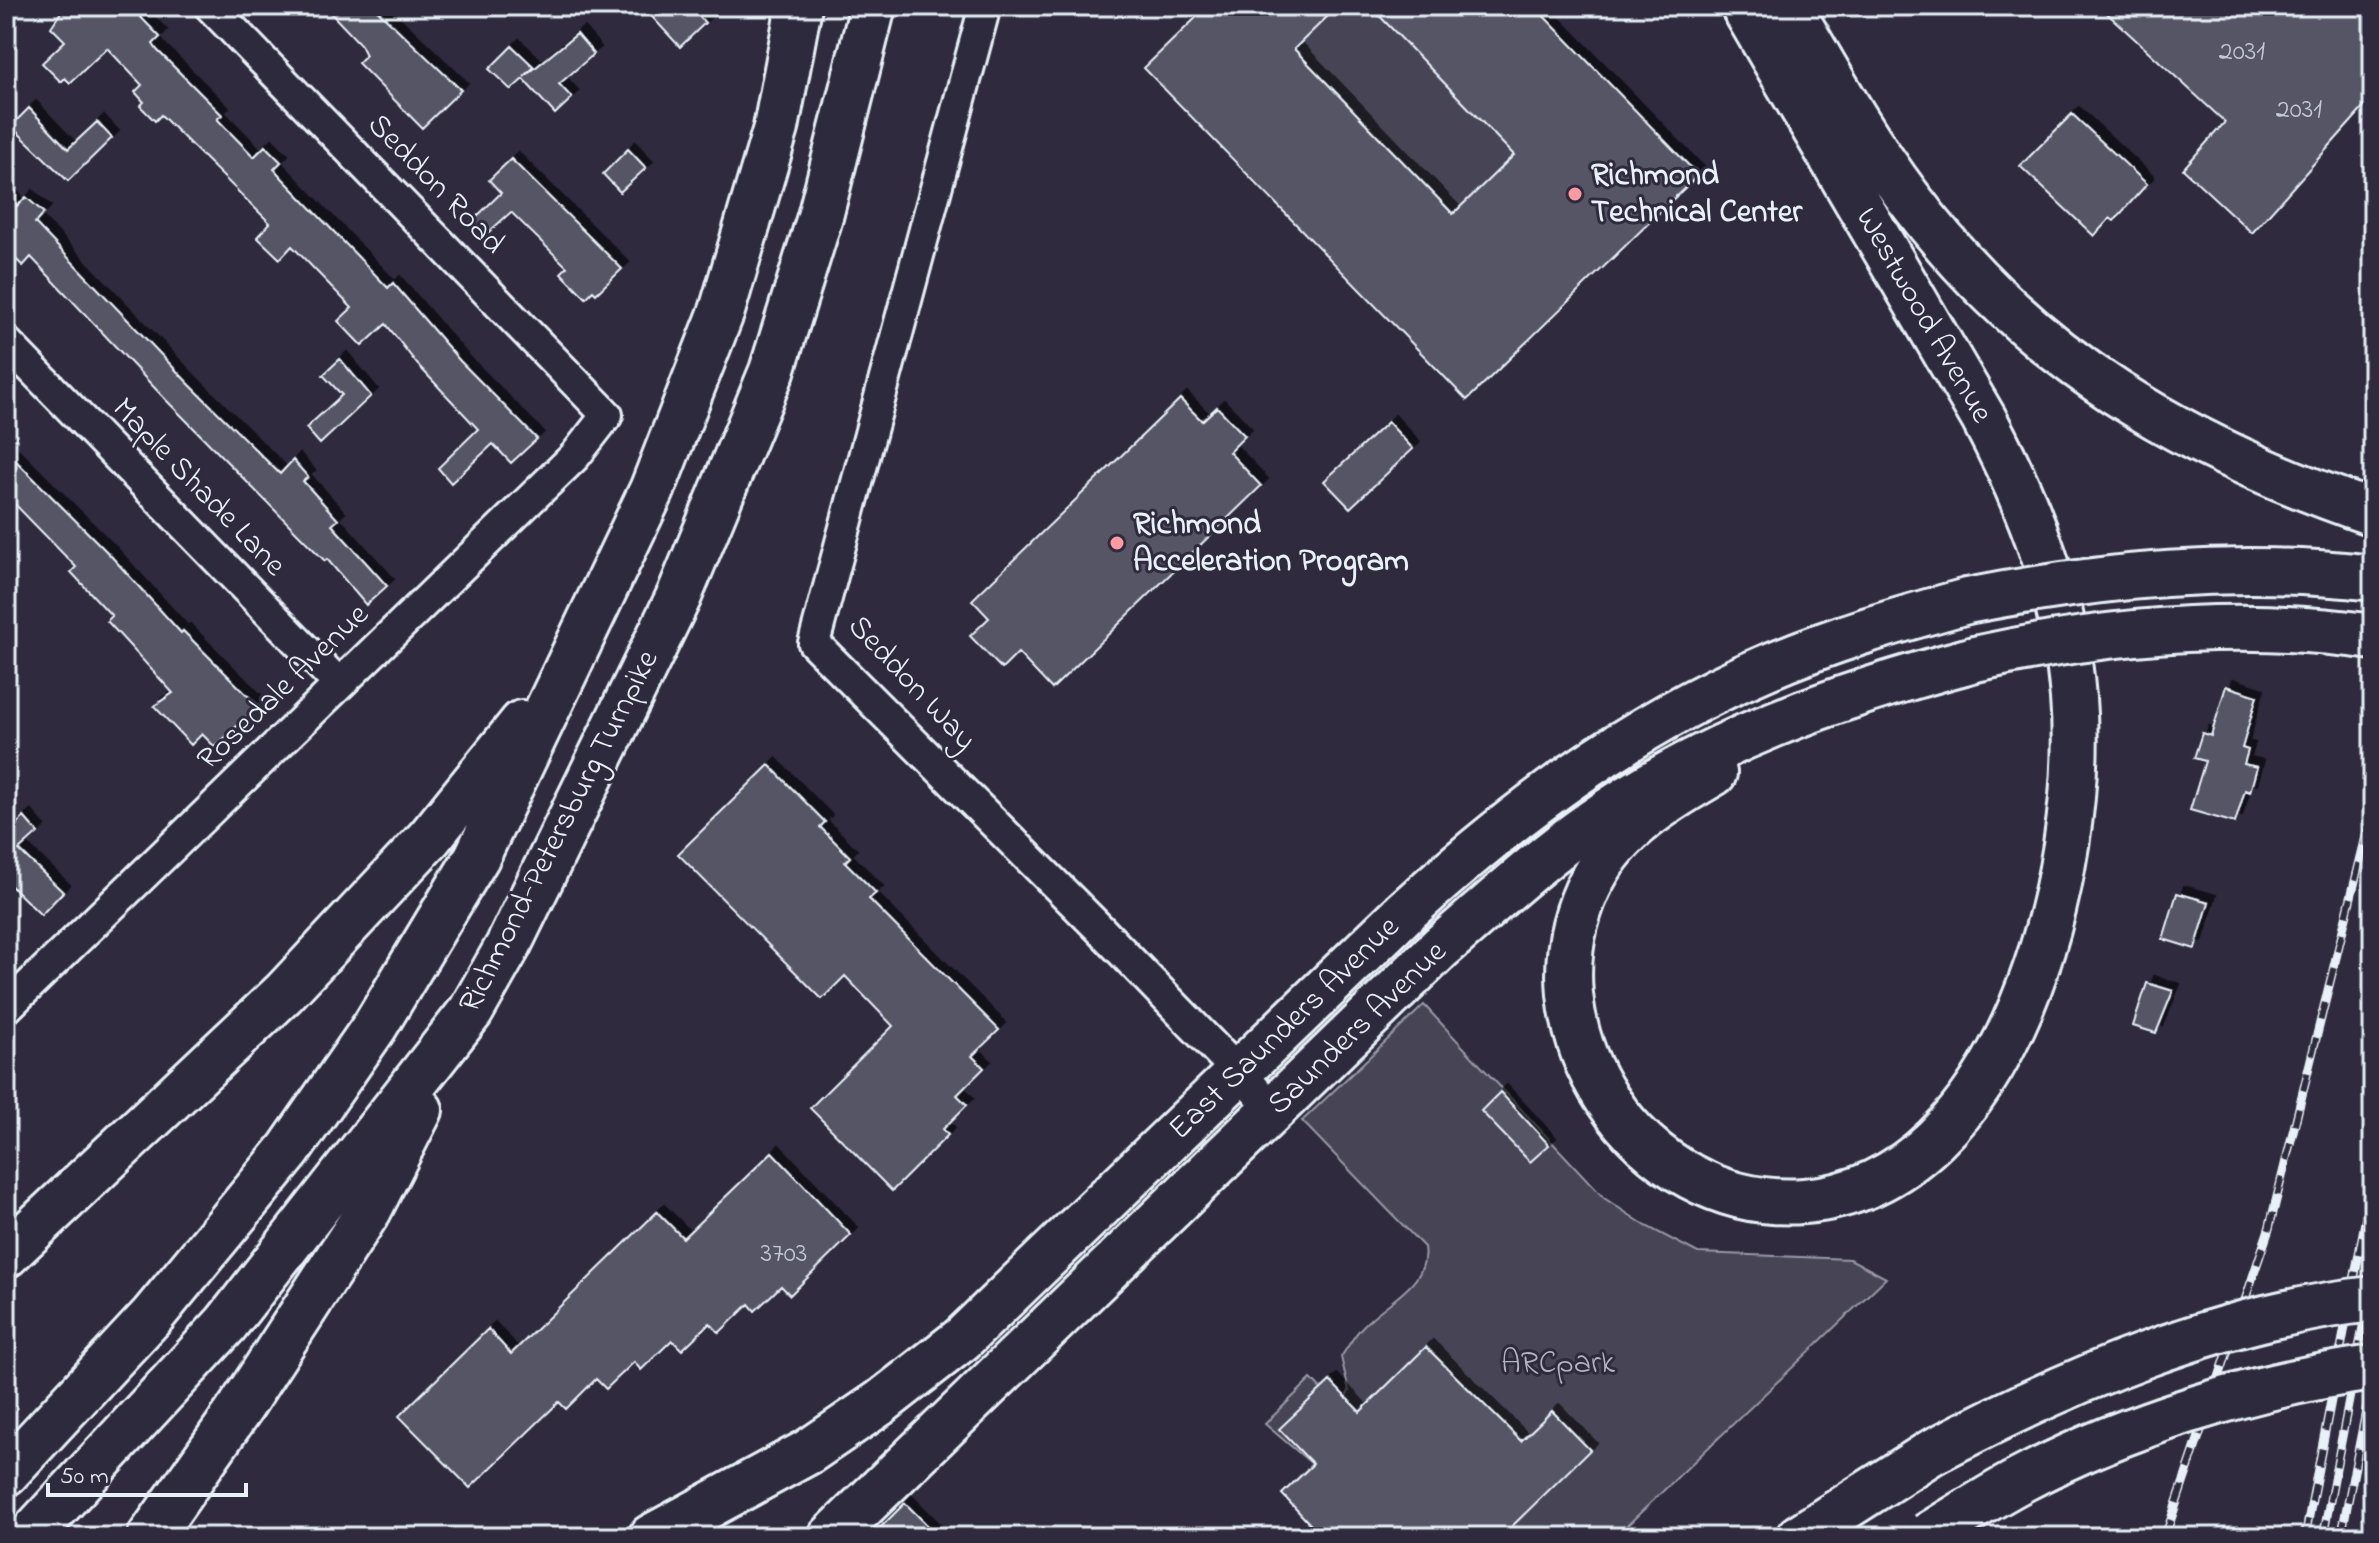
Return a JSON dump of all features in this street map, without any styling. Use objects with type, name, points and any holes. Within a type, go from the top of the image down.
[{"type":"main road","name":"Richmond-Petersburg Turnpike","points":[[6,1473],[153,1315],[289,1150],[367,1039],[477,857],[652,490],[722,311],[776,128],[799,6]]},
{"type":"main road","name":"Richmond-Petersburg Turnpike","points":[[29,1537],[226,1324],[471,1011],[508,946],[679,596],[772,371],[820,217],[873,6]]},
{"type":"main road","name":"Westwood Avenue","points":[[1743,6],[1977,406],[2016,479],[2048,562],[2060,611],[2075,736],[2066,843],[2048,931],[2017,1014],[1966,1107],[1921,1153],[1863,1186],[1807,1200],[1746,1198],[1709,1186],[1673,1168],[1638,1139],[1610,1108],[1588,1071],[1575,1032],[1570,998],[1573,937],[1592,878],[1635,825],[1673,797],[1836,701]]},
{"type":"main road","name":"Westwood Avenue","points":[[1789,6],[1866,137],[1907,197],[1939,237],[2021,320],[2099,383],[2160,422],[2249,467],[2373,513]]},
{"type":"main road","name":"East Saunders Avenue","points":[[651,1537],[808,1452],[926,1368],[985,1320],[1478,847],[1593,761],[1676,712],[1764,669],[1878,626],[1967,601],[2081,580],[2185,571],[2297,572],[2373,578]]},
{"type":"main road","name":"Saunders Avenue","points":[[831,1537],[1441,947],[1544,858],[1590,823],[1677,768],[1718,748],[1836,701],[1975,659],[2041,645],[2178,629],[2271,629],[2373,637]]},
{"type":"main road","points":[[6,1255],[284,993],[430,837],[572,662]]},
{"type":"main road","points":[[150,1537],[241,1407],[369,1210],[471,1011]]},
{"type":"main road","points":[[1799,1537],[1932,1452],[2021,1405],[2157,1350],[2296,1313],[2373,1299]]},
{"type":"main road","points":[[1926,1537],[2021,1480],[2112,1438],[2238,1397],[2325,1375],[2373,1368]]},
{"type":"street","name":"Seddon Road","points":[[210,6],[607,415]]},
{"type":"street","name":"Seddon Way","points":[[985,6],[814,643],[1274,1109]]},
{"type":"street","name":"Maple Shade Lane","points":[[6,342],[339,684]]},
{"type":"street","name":"Rosedale Avenue","points":[[9,999],[575,456],[607,415]]},
{"type":"green space","points":[[1338,6],[1370,6],[1514,155],[1453,214],[1294,49]]},
{"type":"green space","name":"ARCpark","points":[[1424,1005],[1604,1198],[1646,1226],[1698,1253],[1850,1259],[1886,1278],[1615,1537],[1322,1537],[1282,1494],[1312,1464],[1265,1424],[1311,1379],[1339,1408],[1349,1391],[1341,1357],[1363,1326],[1413,1282],[1424,1260],[1424,1247],[1302,1121]]},
{"type":"building","points":[[65,6],[130,6],[160,37],[153,44],[157,50],[222,115],[217,119],[254,157],[265,146],[281,162],[274,169],[283,179],[388,288],[393,283],[460,361],[537,439],[511,463],[493,444],[451,483],[438,468],[478,429],[417,364],[386,324],[362,346],[338,321],[352,308],[292,246],[280,259],[257,237],[270,223],[161,115],[155,121],[140,106],[144,102],[135,92],[142,85],[107,48],[70,83],[65,78],[61,82],[42,63],[65,41],[51,27]]},
{"type":"building","points":[[324,6],[373,6],[461,90],[422,128],[358,63],[366,55],[361,45]]},
{"type":"building","points":[[642,6],[690,6],[705,23],[680,47]]},
{"type":"building","name":"Richmond Technical Center","points":[[1208,6],[1338,6],[1294,49],[1453,214],[1514,155],[1370,6],[1534,6],[1698,175],[1467,400],[1144,68]]},
{"type":"building","points":[[2099,6],[2373,6],[2373,97],[2252,233],[2183,169],[2225,122]]},
{"type":"building","points":[[577,34],[594,54],[559,84],[572,98],[555,114],[523,79],[511,90],[489,69],[512,46],[534,67],[524,77]]},
{"type":"building","points":[[29,108],[68,149],[97,122],[112,138],[68,181],[11,126]]},
{"type":"building","points":[[2072,114],[2147,184],[2114,221],[2110,218],[2094,236],[2020,166]]},
{"type":"building","points":[[628,149],[646,168],[620,192],[603,174]]},
{"type":"building","points":[[511,159],[622,269],[596,294],[593,291],[586,298],[561,273],[567,267],[511,212],[481,239],[468,225],[501,193],[489,180]]},
{"type":"building","points":[[6,194],[17,206],[26,197],[44,213],[35,223],[280,474],[293,460],[308,477],[303,481],[338,520],[332,525],[387,586],[366,605],[327,559],[325,561],[166,400],[31,257],[23,266],[6,250]]},
{"type":"building","points":[[340,359],[371,396],[320,444],[306,428],[342,395],[323,375]]},
{"type":"building","name":"Richmond Acceleration Program","points":[[1180,399],[1202,421],[1217,407],[1245,436],[1229,452],[1261,486],[1052,689],[1018,653],[1002,669],[970,636],[989,618],[972,600]]},
{"type":"building","points":[[1388,422],[1413,449],[1350,508],[1324,481]]},
{"type":"building","points":[[6,451],[110,555],[181,633],[183,631],[258,706],[215,747],[202,734],[191,745],[154,706],[173,693],[107,621],[112,616],[71,572],[76,567],[6,495]]},
{"type":"building","points":[[2226,686],[2257,696],[2242,748],[2248,750],[2244,764],[2257,767],[2250,792],[2245,790],[2235,823],[2190,810],[2205,761],[2194,758],[2202,733],[2211,736]]},
{"type":"building","points":[[769,765],[825,822],[820,827],[850,857],[845,862],[876,893],[869,899],[999,1030],[972,1056],[984,1068],[957,1095],[967,1105],[943,1129],[948,1135],[892,1191],[810,1108],[893,1026],[845,976],[822,999],[678,854]]},
{"type":"building","points":[[24,817],[38,833],[19,850],[63,892],[41,915],[6,881],[6,835]]},
{"type":"building","points":[[2177,893],[2209,902],[2195,949],[2163,939]]},
{"type":"building","points":[[2147,983],[2173,991],[2156,1033],[2133,1026]]},
{"type":"building","points":[[1500,1092],[1549,1145],[1530,1162],[1481,1111]]},
{"type":"building","points":[[772,1152],[851,1235],[790,1295],[781,1286],[755,1311],[749,1304],[719,1333],[710,1323],[682,1350],[672,1340],[641,1370],[634,1362],[606,1389],[596,1379],[566,1409],[559,1402],[470,1488],[399,1416],[488,1329],[511,1354],[657,1212],[683,1238]]},
{"type":"building","points":[[1426,1347],[1521,1441],[1552,1411],[1590,1450],[1501,1537],[1322,1537],[1282,1494],[1313,1464],[1279,1429],[1330,1381],[1360,1412]]},
{"type":"building","points":[[905,1503],[939,1537],[871,1537]]},
{"type":"railway","points":[[2165,1537],[2269,1229],[2373,808]]},
{"type":"railway","points":[[2305,1537],[2373,1180]]},
{"type":"railway","points":[[2323,1537],[2373,1274]]},
{"type":"railway","points":[[2341,1537],[2373,1376]]},
{"type":"place","name":"Richmond Technical Center","points":[[1575,194]]},
{"type":"place","name":"Richmond Acceleration Program","points":[[1117,543]]}]
